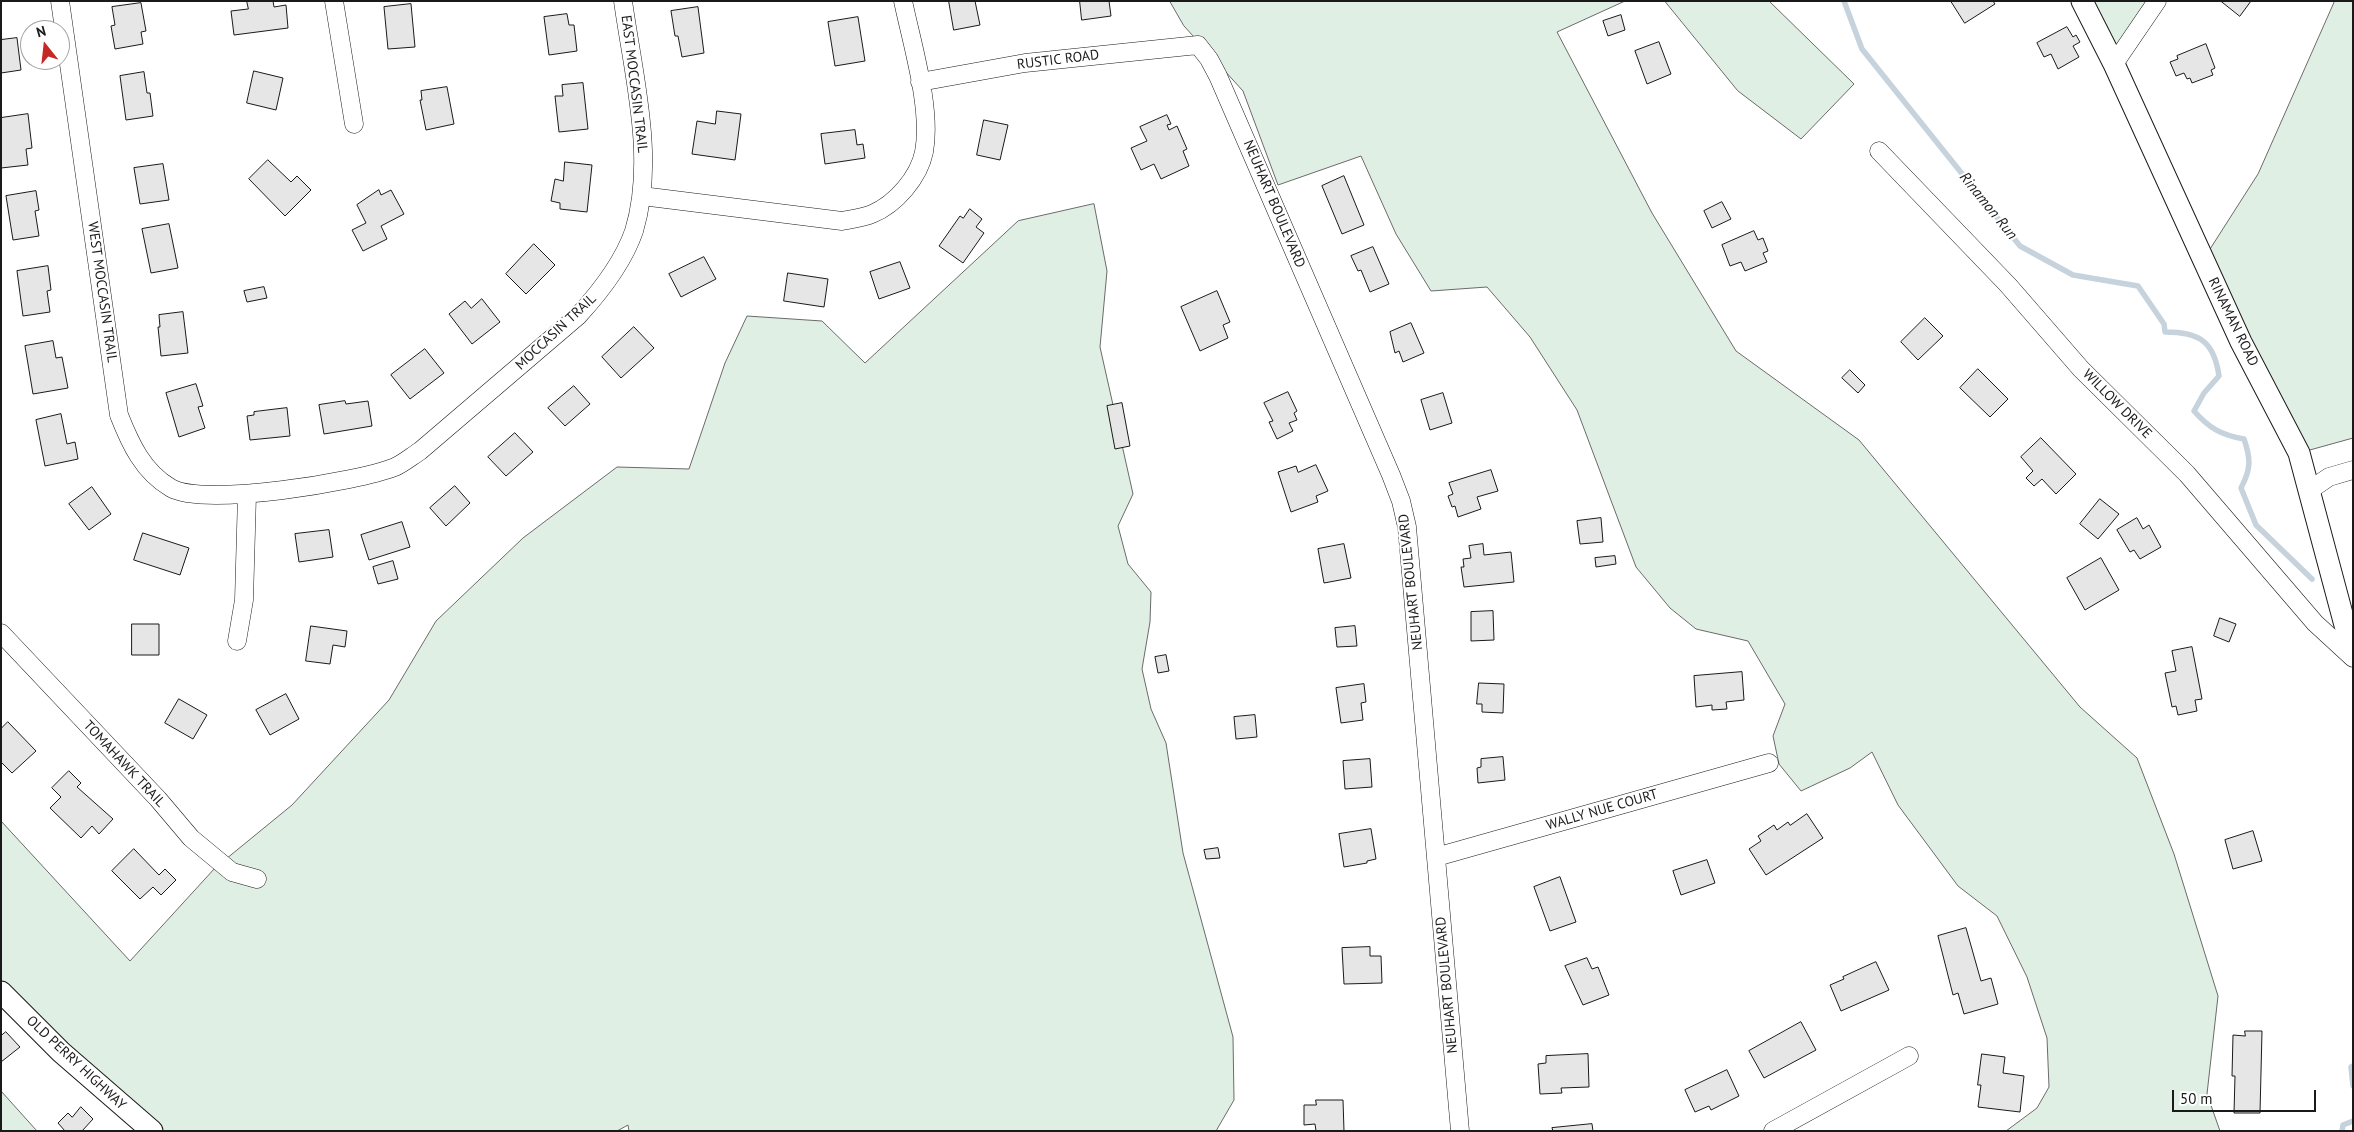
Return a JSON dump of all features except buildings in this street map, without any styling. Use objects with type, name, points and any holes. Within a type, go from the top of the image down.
[{"type":"street","name":"WEST MOCCASIN TRAIL","points":[[60,1],[119,415],[130,442],[150,473],[172,489],[208,496],[247,495]]},
{"type":"street","points":[[334,1],[354,124]]},
{"type":"street","name":"EAST MOCCASIN TRAIL","points":[[623,1],[643,140],[642,196]]},
{"type":"street","points":[[642,196],[842,221],[873,214],[902,192],[916,174],[924,152],[925,120],[920,82],[903,1]]},
{"type":"street","name":"RINAMAN ROAD","points":[[2082,1],[2114,64],[2241,342],[2299,453],[2353,657]]},
{"type":"street","points":[[2114,64],[2157,1]]},
{"type":"street","name":"RUSTIC ROAD","points":[[920,82],[1025,63],[1198,45]]},
{"type":"street","name":"NEUHART BOULEVARD","points":[[1198,45],[1209,59],[1218,76],[1401,501],[1408,527],[1460,1131]]},
{"type":"street","name":"WILLOW DRIVE","points":[[1878,151],[2008,285],[2081,369],[2187,474],[2315,623],[2353,657]]},
{"type":"street","name":"MOCCASIN TRAIL","points":[[247,495],[365,476],[396,466],[420,450],[578,316],[599,294],[618,264],[633,232],[642,196]]},
{"type":"street","points":[[2310,490],[2328,477],[2353,470]]},
{"type":"street","points":[[237,641],[244,600],[247,495]]},
{"type":"street","name":"TOMAHAWK TRAIL","points":[[1,634],[158,799],[191,838],[232,872],[257,879]]},
{"type":"street","name":"WALLY NUE COURT","points":[[1436,857],[1769,763]]},
{"type":"street","name":"OLD PERRY HIGHWAY","points":[[1,992],[60,1052],[152,1131]]},
{"type":"street","points":[[1773,1131],[1909,1056]]},
{"type":"green space","points":[[1170,1],[1625,1],[1557,32],[1652,213],[1736,351],[1859,440],[2080,707],[2137,758],[2174,854],[2218,996],[2207,1094],[2220,1131],[2006,1131],[2037,1108],[2049,1087],[2047,1038],[2027,977],[1997,916],[1958,886],[1898,805],[1872,752],[1850,768],[1801,791],[1779,764],[1773,736],[1785,704],[1748,641],[1696,629],[1670,608],[1636,567],[1577,410],[1530,337],[1487,287],[1431,291],[1396,234],[1361,156],[1278,185],[1243,91],[1184,26]]},
{"type":"green space","points":[[1665,1],[1769,1],[1854,84],[1801,139],[1738,91]]},
{"type":"green space","points":[[2082,1],[2157,1],[2114,64]]},
{"type":"green space","points":[[2335,1],[2353,1],[2353,438],[2299,453],[2203,260],[2258,174]]},
{"type":"green space","points":[[1094,204],[1107,271],[1100,347],[1133,494],[1118,526],[1128,564],[1151,592],[1150,622],[1142,669],[1151,709],[1166,743],[1183,853],[1233,1037],[1234,1100],[1216,1131],[629,1131],[628,1125],[617,1131],[152,1131],[1,992],[1,821],[130,961],[215,868],[292,805],[389,700],[436,621],[523,538],[617,467],[689,469],[725,363],[747,316],[822,321],[865,363],[1018,221]]},
{"type":"green space","points":[[1,1091],[37,1131],[1,1131]]},
{"type":"waterway","name":"Rinamon Run","points":[[1844,1],[1862,49],[2020,246],[2073,275],[2138,286],[2164,324],[2165,332],[2177,332],[2196,337],[2209,347],[2217,364],[2219,376],[2204,393],[2194,411],[2216,430],[2244,439],[2249,464],[2247,475],[2241,488],[2256,525],[2312,579]]},
{"type":"waterway","points":[[2353,1066],[2351,1067],[2353,1086]]},
{"type":"waterway","points":[[2342,1131],[2343,1125],[2353,1121]]}]
